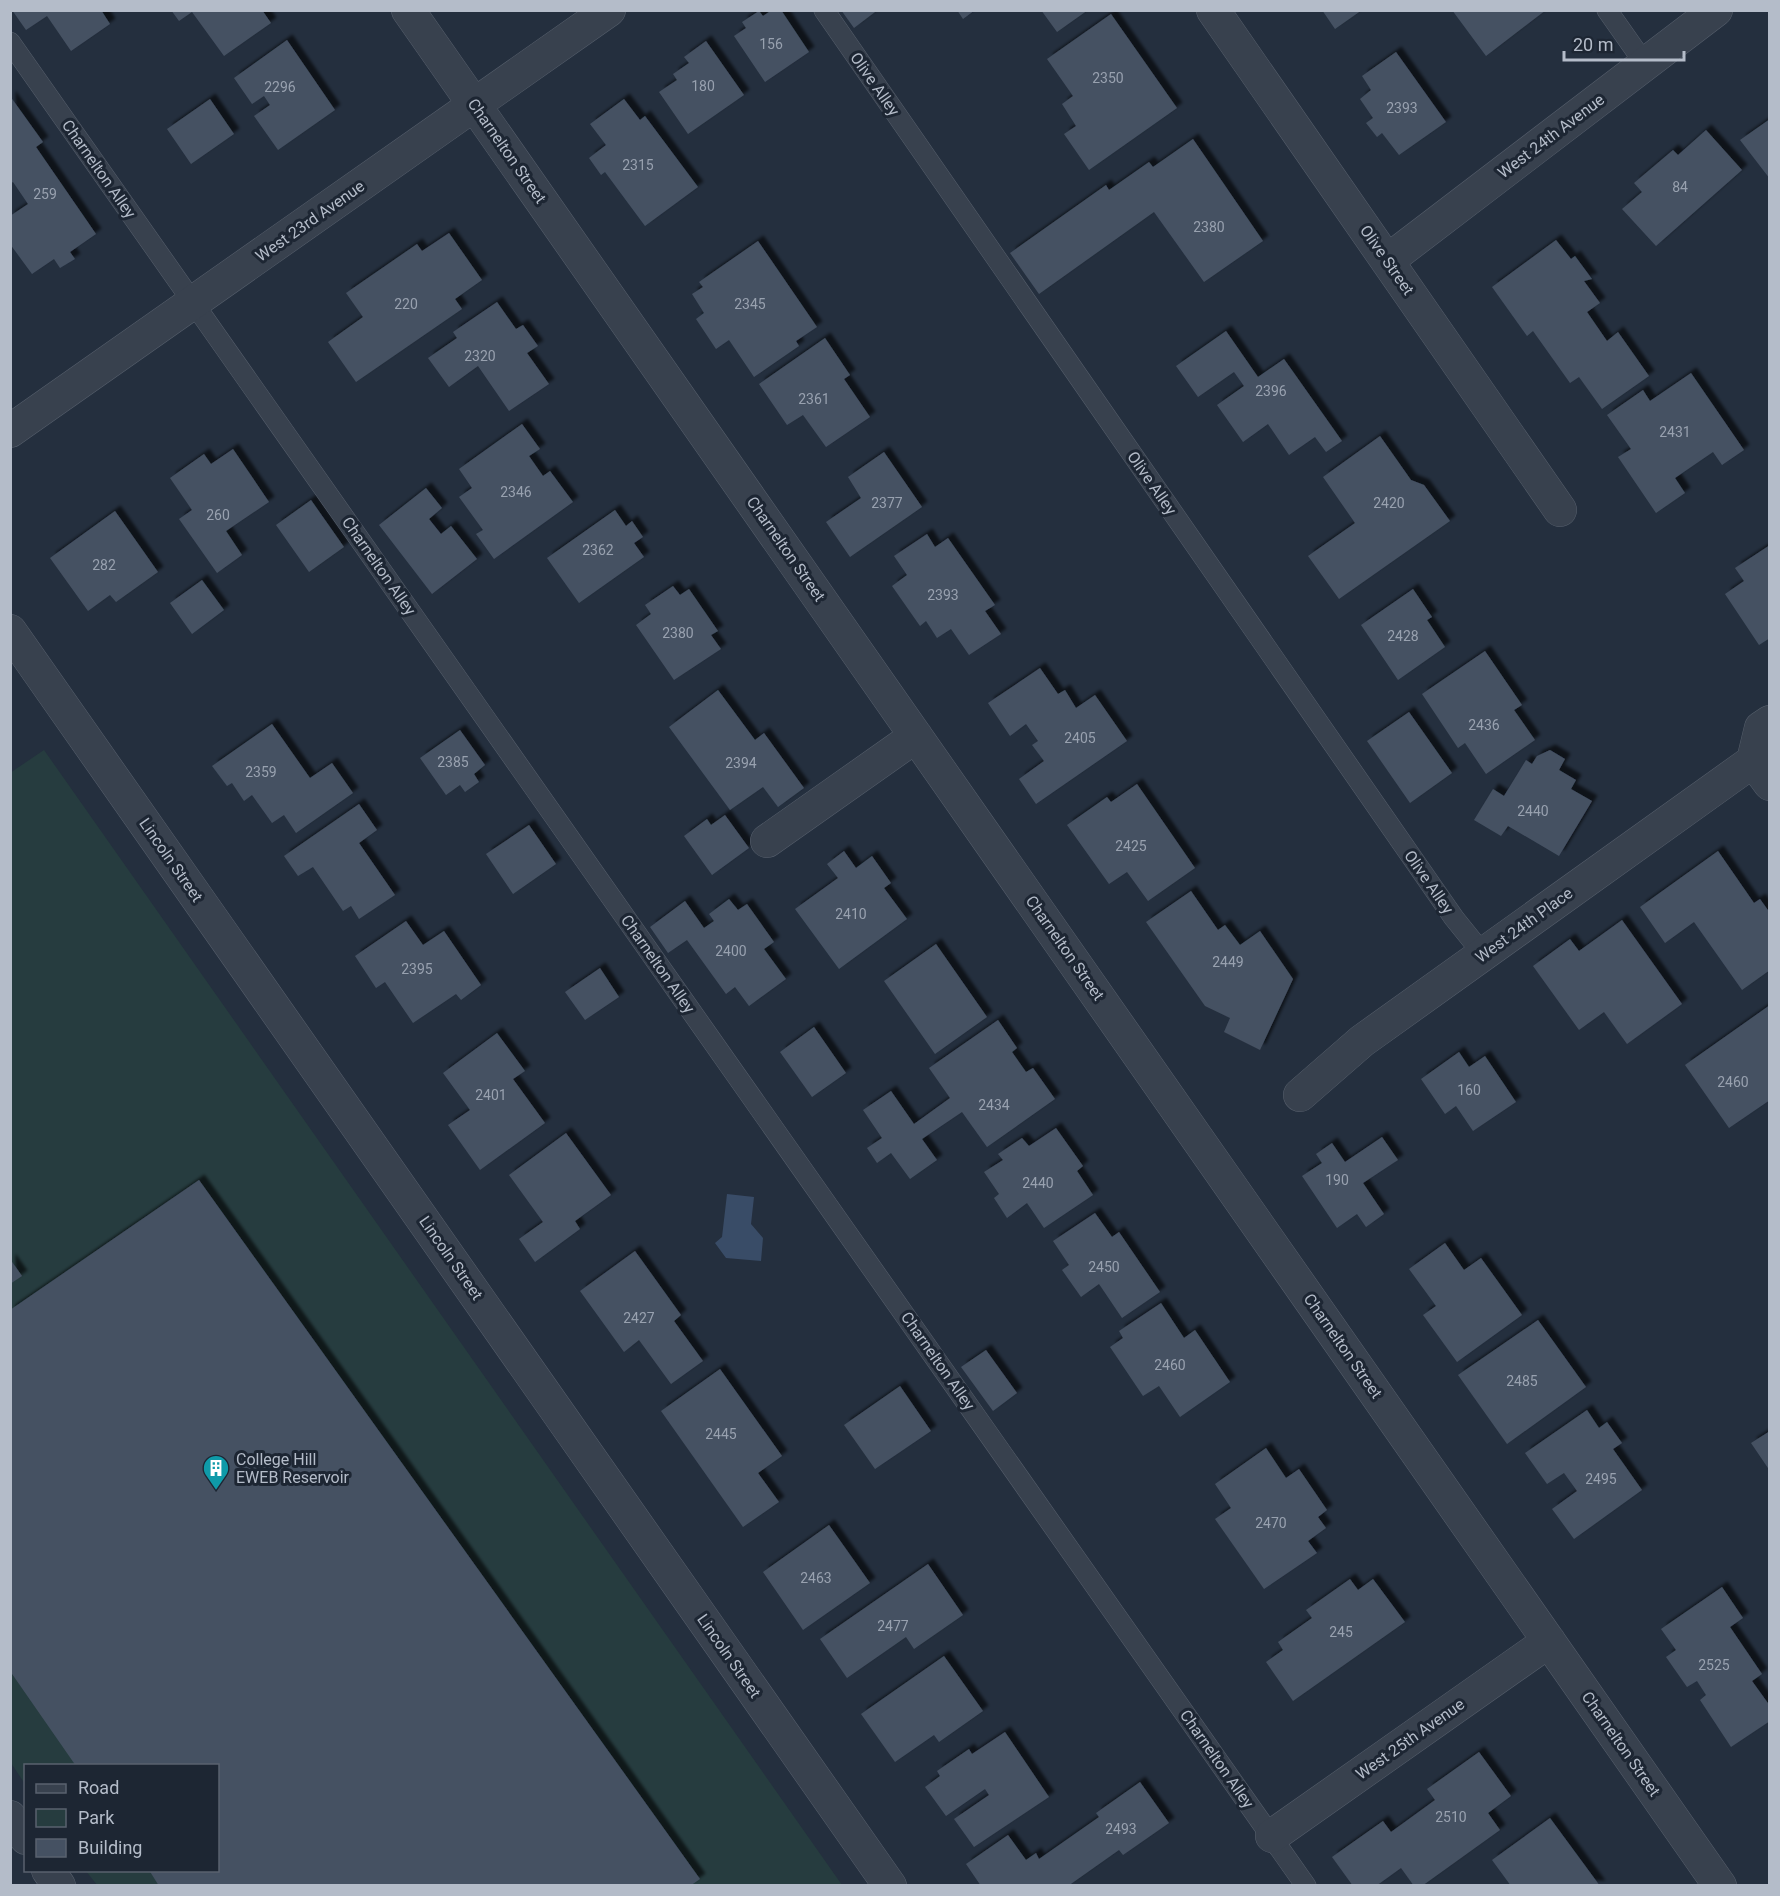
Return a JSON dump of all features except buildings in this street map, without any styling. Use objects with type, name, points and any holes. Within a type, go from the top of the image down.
[{"type":"street","name":"Charnelton Street","points":[[408,10],[1720,1886]]},
{"type":"street","name":"West 23rd Avenue","points":[[10,431],[609,10]]},
{"type":"street","name":"Olive Street","points":[[1213,10],[1560,510]]},
{"type":"street","name":"West 24th Avenue","points":[[1387,261],[1716,10]]},
{"type":"street","name":"Lincoln Street","points":[[10,631],[890,1886]]},
{"type":"street","points":[[1761,773],[1765,725]]},
{"type":"street","points":[[767,841],[916,736]]},
{"type":"street","name":"West 24th Place","points":[[1300,1095],[1362,1041],[1483,954],[1761,773]]},
{"type":"street","name":"West 25th Avenue","points":[[1272,1836],[1549,1641]]},
{"type":"street","points":[[10,1817],[24,1835]]},
{"type":"street","points":[[49,1872],[58,1886]]},
{"type":"lane","name":"Olive Alley","points":[[824,10],[1454,918],[1483,954]]},
{"type":"lane","points":[[1607,10],[1645,64]]},
{"type":"lane","name":"Charnelton Alley","points":[[10,42],[1306,1886]]},
{"type":"green space","points":[[44,750],[842,1885],[97,1885],[87,1872],[219,1872],[219,1764],[24,1764],[24,1782],[11,1763],[10,773]]},
{"type":"water","points":[[727,1194],[754,1197],[751,1224],[763,1238],[761,1261],[726,1258],[715,1243],[722,1237]]},
{"type":"place","name":"College Hill EWEB Reservoir","points":[[216,1491]]}]
